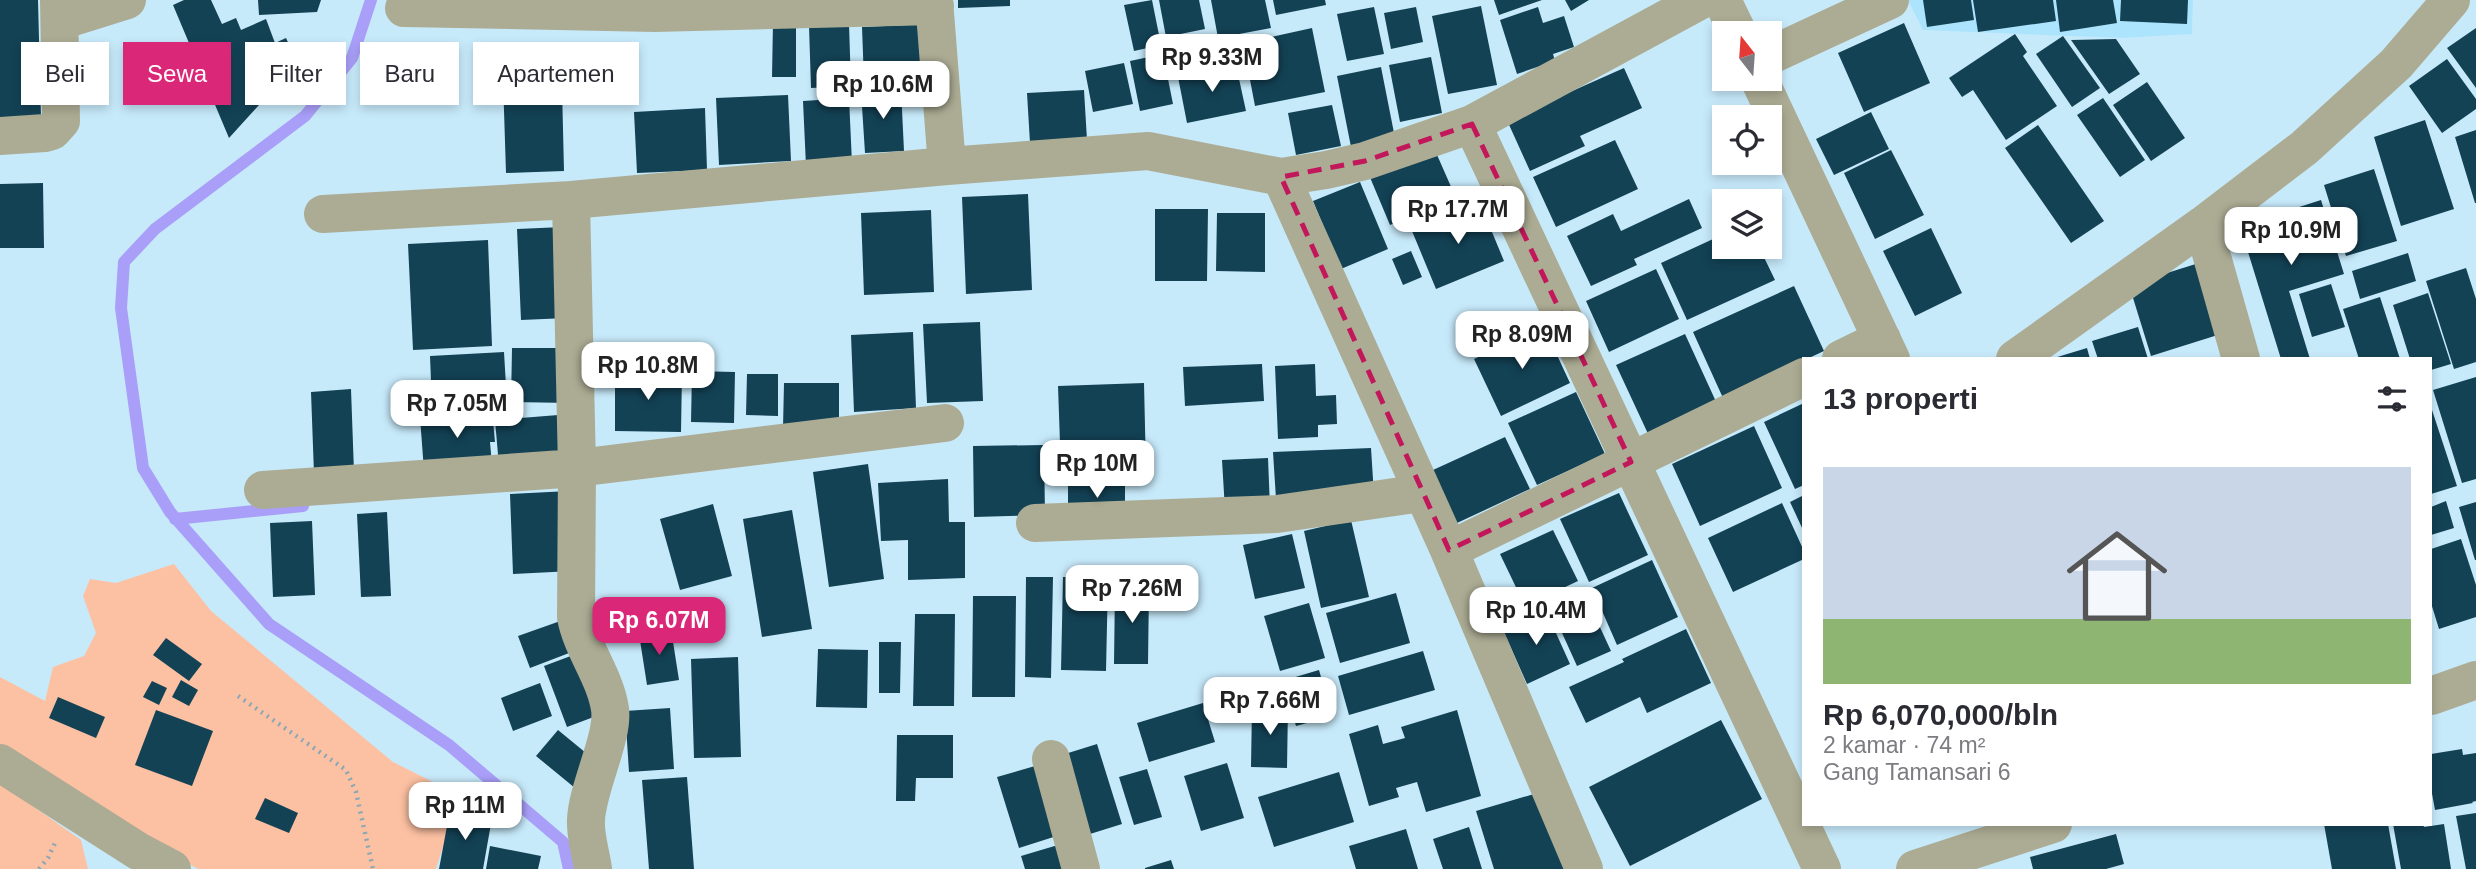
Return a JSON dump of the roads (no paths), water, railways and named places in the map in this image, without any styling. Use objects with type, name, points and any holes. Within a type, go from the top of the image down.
[{"type":"street","points":[[0,136],[45,133],[52,131],[61,121],[60,11],[127,0]]},
{"type":"street","points":[[323,214],[571,200],[1148,151],[1281,177],[1365,161],[1472,124],[1701,0]]},
{"type":"street","points":[[1722,0],[1732,21]]},
{"type":"street","points":[[1782,50],[1891,0]]},
{"type":"street","points":[[2018,357],[2203,225],[2304,148],[2396,64],[2451,0]]},
{"type":"street","points":[[404,8],[655,13],[935,3],[947,166]]},
{"type":"street","points":[[1765,91],[1887,349],[1850,357]]},
{"type":"street","points":[[1472,124],[1822,869]]},
{"type":"street","points":[[1281,177],[1449,550],[1584,869]]},
{"type":"street","points":[[571,200],[577,468],[576,617],[610,709],[610,723],[592,786],[586,821],[593,869]]},
{"type":"street","points":[[2203,225],[2240,357]]},
{"type":"street","points":[[1449,550],[1802,378]]},
{"type":"street","points":[[263,490],[577,468],[944,424]]},
{"type":"street","points":[[1035,523],[1276,514],[1422,493]]},
{"type":"street","points":[[2432,696],[2476,680]]},
{"type":"street","points":[[1051,759],[1081,869]]},
{"type":"street","points":[[0,763],[138,851],[172,869]]},
{"type":"street","points":[[1915,869],[2047,826]]},
{"type":"waterway","points":[[371,0],[352,58],[305,116],[155,229],[124,262],[121,308],[143,468],[170,512],[269,624],[449,745],[563,842],[569,869]]},
{"type":"waterway","points":[[175,519],[303,506]]}]
